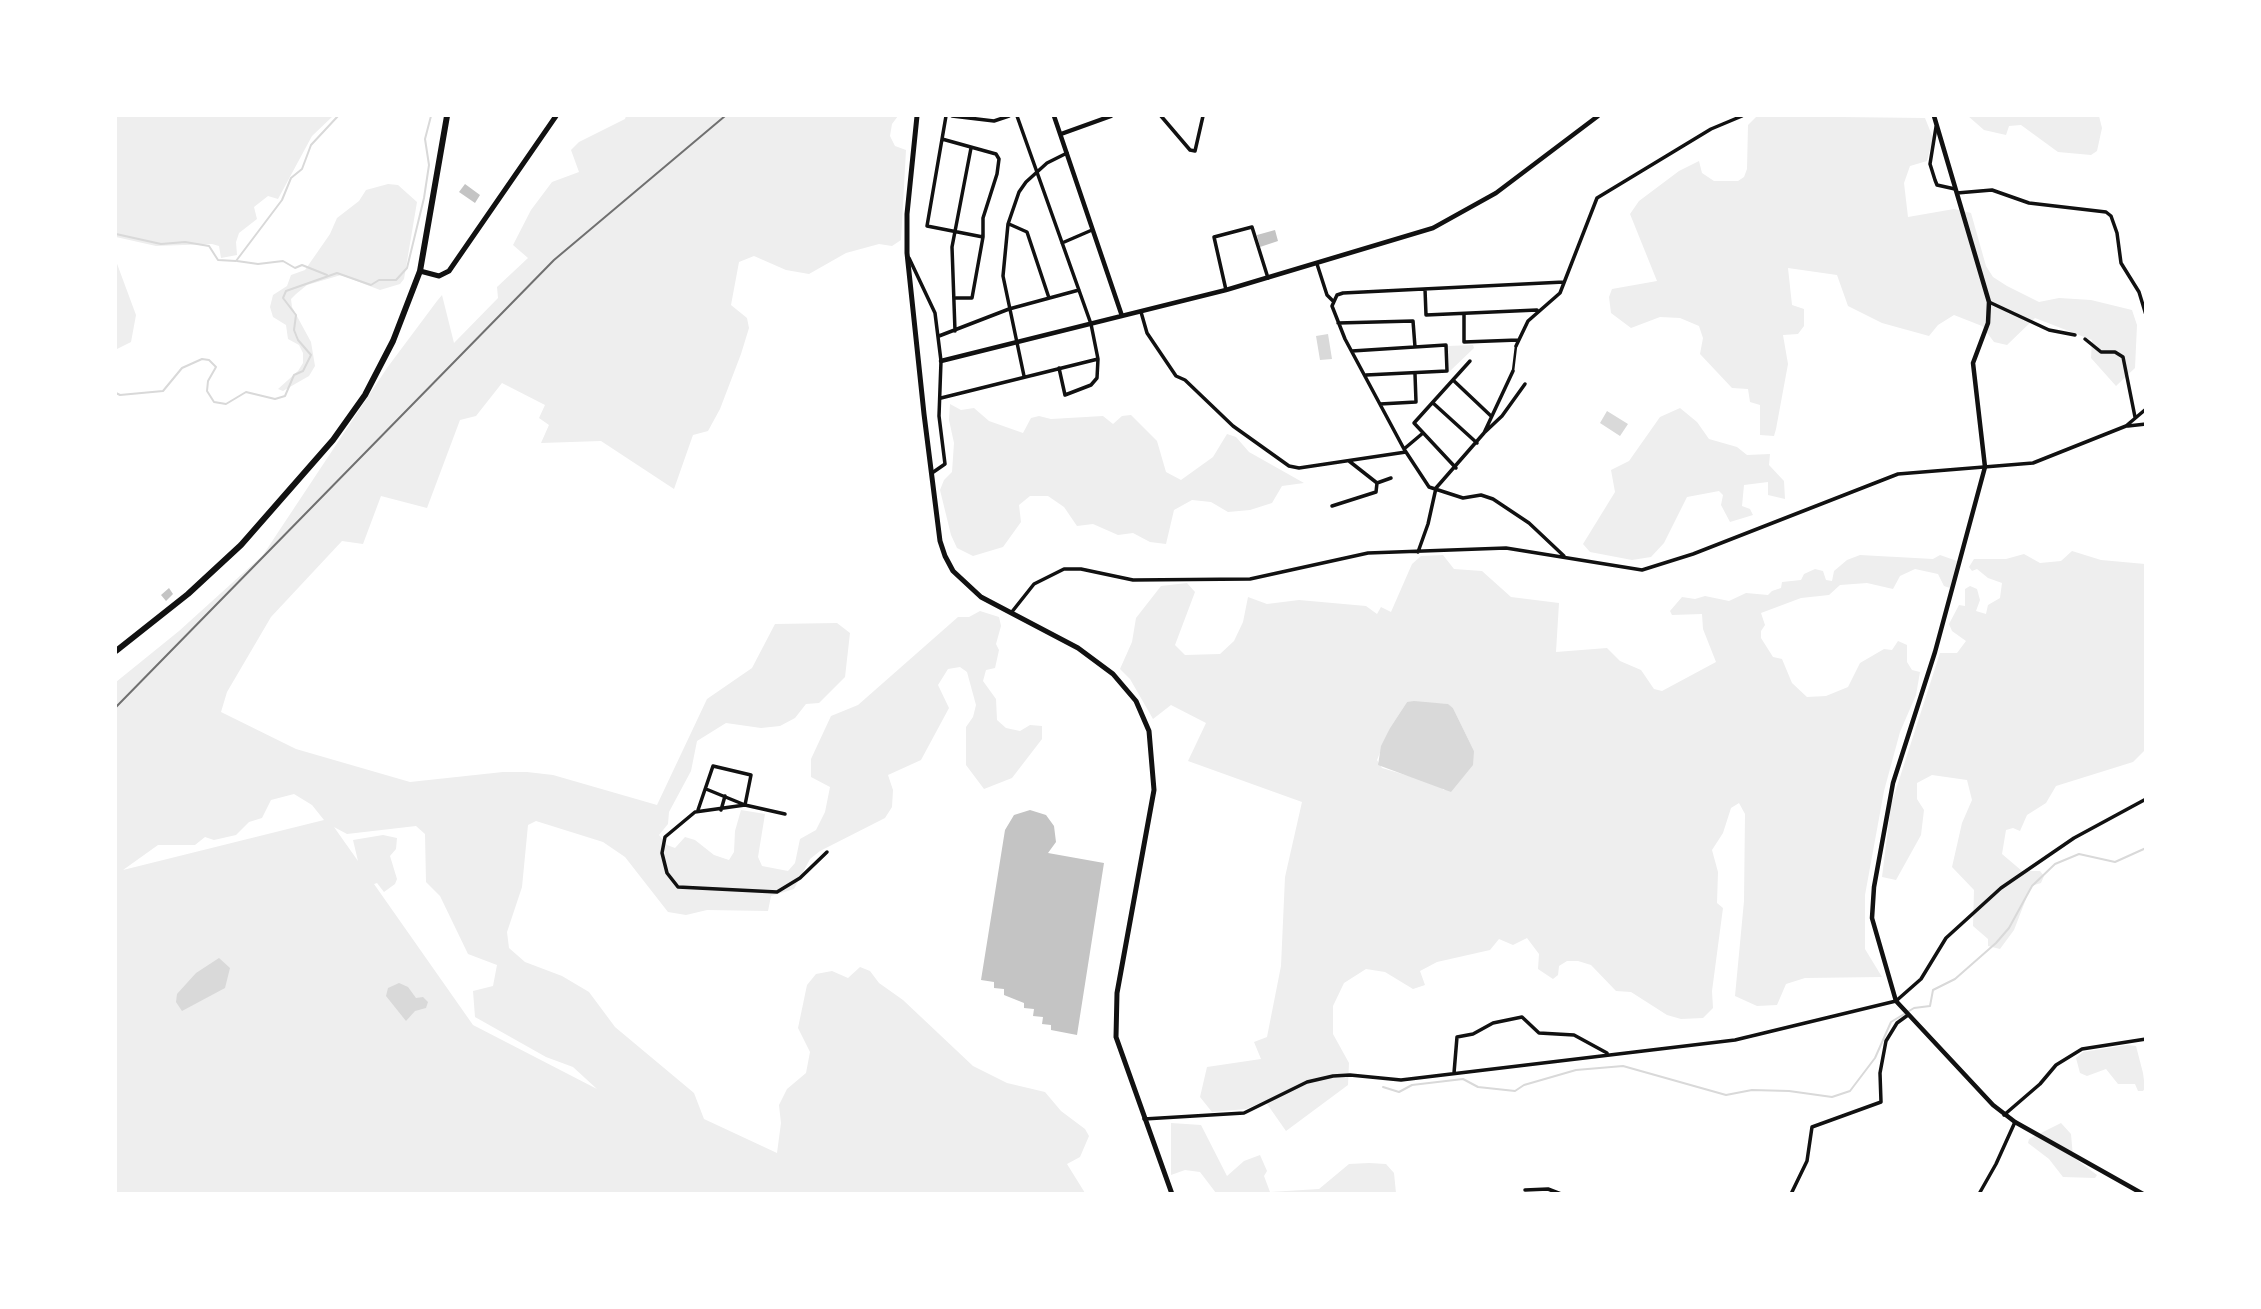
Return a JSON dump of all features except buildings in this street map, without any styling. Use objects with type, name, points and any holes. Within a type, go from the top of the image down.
[{"type":"main road","points":[[116,651],[188,594],[241,545],[333,440],[380,367],[406,312],[420,271],[433,209],[447,116]]},
{"type":"main road","points":[[420,271],[439,276],[449,271],[555,116]]},
{"type":"main road","points":[[917,116],[906,214],[907,253],[940,541],[953,571],[981,597],[1078,648],[1114,674],[1136,701],[1149,731],[1154,790],[1115,1018],[1119,1051],[1172,1194]]},
{"type":"street","points":[[946,116],[926,226],[983,237]]},
{"type":"street","points":[[952,116],[1009,116]]},
{"type":"street","points":[[1017,116],[1091,324],[1098,359],[1097,378],[1091,385],[1065,395],[1059,368]]},
{"type":"street","points":[[1054,116],[1095,229],[1122,316]]},
{"type":"street","points":[[1090,116],[1093,122]]},
{"type":"street","points":[[1061,134],[1111,116]]},
{"type":"street","points":[[1161,116],[1190,150],[1195,151],[1203,116]]},
{"type":"street","points":[[941,361],[1226,290],[1404,239],[1466,213],[1598,116]]},
{"type":"street","points":[[1484,433],[1513,371],[1518,340],[1538,310],[1560,293],[1597,198],[1711,129],[1742,116]]},
{"type":"street","points":[[1934,116],[1989,302],[1988,323],[1973,363],[1985,467],[1940,633],[1893,783],[1874,887],[1872,918],[1896,1001],[2004,1115],[2142,1193]]},
{"type":"street","points":[[1936,127],[1930,164],[1937,185],[1956,191],[1992,190],[2029,203],[2106,212],[2111,216],[2117,233],[2121,263],[2139,292],[2146,315]]},
{"type":"street","points":[[942,139],[996,154],[999,159],[998,174],[983,218],[983,237],[972,298],[956,298]]},
{"type":"street","points":[[956,331],[952,247],[971,148]]},
{"type":"street","points":[[1024,376],[1003,276],[1008,224],[1019,192],[1036,171],[1067,153]]},
{"type":"street","points":[[1008,224],[1027,232],[1049,298]]},
{"type":"street","points":[[1226,290],[1214,237],[1252,227],[1268,278]]},
{"type":"street","points":[[1062,243],[1095,229]]},
{"type":"street","points":[[907,253],[935,313],[939,337],[939,416],[946,464],[932,473]]},
{"type":"street","points":[[1317,264],[1327,295],[1333,301]]},
{"type":"street","points":[[1564,282],[1343,293],[1337,295],[1333,301],[1332,312],[1405,451],[1429,487],[1436,488],[1445,495],[1463,498],[1481,495],[1493,499],[1529,523],[1564,556]]},
{"type":"street","points":[[1425,289],[1426,315],[1538,310]]},
{"type":"street","points":[[939,337],[1009,309],[1079,290]]},
{"type":"street","points":[[1989,302],[2049,330],[2075,335]]},
{"type":"street","points":[[1141,311],[1147,332],[1176,376],[1265,452],[1289,466],[1299,468],[1405,451],[1423,433]]},
{"type":"street","points":[[1464,314],[1464,342],[1518,340]]},
{"type":"street","points":[[1338,323],[1413,321],[1415,347]]},
{"type":"street","points":[[2085,339],[2101,352],[2115,352],[2123,357],[2135,417]]},
{"type":"street","points":[[1352,351],[1446,345],[1447,371],[1365,375]]},
{"type":"street","points":[[941,398],[1098,359]]},
{"type":"street","points":[[1456,468],[1415,423],[1470,361]]},
{"type":"street","points":[[1380,404],[1416,402],[1415,373]]},
{"type":"street","points":[[1453,380],[1491,416]]},
{"type":"street","points":[[1418,552],[1436,488],[1502,416],[1525,384]]},
{"type":"street","points":[[1433,403],[1477,443]]},
{"type":"street","points":[[2126,426],[2146,408]]},
{"type":"street","points":[[1011,613],[1034,584],[1063,569],[1081,569],[1133,580],[1250,579],[1368,553],[1506,548],[1642,570],[1729,540],[1892,475],[2033,463],[2126,426],[2146,425]]},
{"type":"street","points":[[1349,461],[1377,483]]},
{"type":"street","points":[[1377,483],[1391,478]]},
{"type":"street","points":[[1332,506],[1376,492],[1377,483]]},
{"type":"street","points":[[745,805],[751,775],[713,766],[698,810],[669,831],[662,846],[667,873],[678,887],[777,892],[800,878],[827,852]]},
{"type":"street","points":[[706,789],[745,805],[785,814]]},
{"type":"street","points":[[721,810],[725,796]]},
{"type":"street","points":[[1143,1119],[1244,1113],[1307,1082],[1333,1076],[1350,1074],[1401,1080],[1735,1040],[1896,1001],[1921,979],[1946,938],[2001,888],[2074,838],[2146,799]]},
{"type":"street","points":[[698,810],[721,810],[745,805]]},
{"type":"street","points":[[1791,1194],[1807,1161],[1812,1127],[1881,1102],[1880,1073],[1886,1041],[1897,1023],[1908,1015]]},
{"type":"street","points":[[1451,1038],[1473,1034],[1493,1023],[1522,1017],[1539,1033],[1574,1034],[1609,1054]]},
{"type":"street","points":[[1454,1073],[1457,1037]]},
{"type":"street","points":[[2004,1115],[2056,1065],[2082,1049],[2146,1038]]},
{"type":"street","points":[[1979,1194],[1996,1164],[2014,1122]]},
{"type":"street","points":[[1525,1190],[1548,1189],[1561,1194]]},
{"type":"shaded area","points":[[116,116],[333,116],[312,136],[278,199],[268,196],[254,207],[257,219],[239,233],[236,242],[237,255],[221,258],[219,246],[212,244],[156,246],[116,237]]},
{"type":"shaded area","points":[[626,116],[898,116],[892,124],[890,136],[895,146],[906,150],[901,240],[892,246],[879,244],[846,253],[809,274],[786,270],[754,256],[739,262],[731,305],[747,318],[749,328],[720,409],[708,431],[693,435],[674,489],[601,441],[541,443],[549,425],[539,418],[545,405],[502,383],[476,416],[460,420],[427,508],[381,496],[363,544],[342,541],[271,617],[227,692],[221,712],[296,749],[410,782],[527,772],[553,775],[657,805],[707,699],[752,668],[775,624],[837,623],[850,633],[845,677],[819,703],[806,704],[795,718],[780,726],[761,728],[726,723],[697,741],[691,771],[669,812],[668,824],[659,835],[667,845],[675,848],[685,837],[695,840],[714,855],[729,860],[734,852],[735,831],[741,810],[765,814],[758,857],[762,866],[788,871],[795,863],[800,839],[816,830],[825,812],[830,787],[811,777],[811,759],[831,716],[858,705],[958,617],[969,617],[980,611],[999,617],[1001,626],[996,644],[999,650],[995,668],[986,670],[983,681],[996,699],[997,720],[1006,728],[1020,731],[1030,725],[1042,726],[1042,739],[1012,778],[984,789],[966,765],[966,727],[973,717],[976,705],[967,672],[960,667],[948,669],[938,685],[949,708],[921,760],[888,775],[893,790],[892,807],[885,818],[820,851],[810,859],[794,889],[771,896],[768,911],[707,910],[686,915],[668,912],[625,857],[603,842],[536,821],[528,825],[522,887],[507,932],[509,948],[525,962],[562,976],[589,992],[615,1027],[694,1093],[704,1119],[777,1153],[781,1123],[779,1105],[787,1089],[806,1073],[810,1052],[798,1028],[807,985],[816,974],[832,971],[848,978],[860,967],[870,971],[879,983],[903,1000],[973,1066],[1007,1083],[1045,1092],[1061,1111],[1085,1129],[1089,1136],[1080,1157],[1067,1164],[1085,1193],[116,1194],[116,682],[179,631],[263,555],[387,368],[442,295],[454,343],[498,298],[497,287],[528,258],[513,245],[531,210],[552,182],[579,172],[571,150],[579,142],[625,119]],"holes":[[[294,794],[312,805],[324,820],[123,870],[158,845],[195,845],[205,837],[214,840],[236,835],[249,822],[262,818],[271,800]],[[416,826],[425,834],[426,882],[440,896],[468,954],[497,965],[493,986],[473,991],[475,1017],[546,1057],[573,1067],[597,1089],[473,1025],[374,884],[377,883],[384,892],[395,884],[397,879],[390,856],[396,849],[397,838],[383,835],[353,840],[358,861],[334,827],[347,834]]]},
{"type":"shaded area","points":[[1757,116],[1925,118],[1933,138],[1927,161],[1910,166],[1904,183],[1908,217],[1954,209],[1971,213],[1986,266],[1993,277],[2039,302],[2059,298],[2091,300],[2132,310],[2137,325],[2135,368],[2116,386],[2091,358],[2092,340],[2035,318],[2007,345],[1994,342],[1982,326],[1954,315],[1938,325],[1929,336],[1882,323],[1848,306],[1837,275],[1788,268],[1792,305],[1804,309],[1804,326],[1798,334],[1783,335],[1788,364],[1776,429],[1774,436],[1760,435],[1760,405],[1750,402],[1748,389],[1732,388],[1700,354],[1703,338],[1699,326],[1680,318],[1660,317],[1631,328],[1611,313],[1609,297],[1612,289],[1657,281],[1630,214],[1639,201],[1679,171],[1699,161],[1702,173],[1714,181],[1738,181],[1744,177],[1747,169],[1748,125]]},
{"type":"shaded area","points":[[1968,116],[2099,116],[2102,128],[2097,151],[2091,155],[2058,152],[2021,125],[2009,126],[2006,135],[1984,130]]},
{"type":"shaded area","points":[[388,184],[398,185],[417,202],[404,279],[400,284],[380,290],[341,275],[307,285],[296,294],[291,299],[292,307],[311,342],[315,366],[309,376],[283,391],[278,389],[298,371],[303,363],[303,353],[299,345],[288,339],[286,325],[273,317],[270,307],[273,295],[287,286],[291,275],[305,270],[330,234],[337,218],[359,201],[366,190]]},
{"type":"shaded area","points":[[116,261],[136,315],[131,342],[117,349],[116,357]]},
{"type":"shaded area","points":[[1328,334],[1332,359],[1320,360],[1316,336]]},
{"type":"shaded area","points":[[1473,345],[1474,348],[1449,372],[1448,346]]},
{"type":"shaded area","points":[[950,404],[961,410],[974,408],[989,421],[1023,433],[1031,418],[1039,416],[1051,419],[1103,416],[1113,424],[1122,416],[1131,415],[1157,441],[1166,472],[1181,480],[1213,457],[1227,434],[1236,437],[1249,452],[1304,483],[1282,486],[1272,503],[1250,510],[1228,512],[1211,502],[1192,500],[1174,510],[1166,544],[1150,542],[1133,533],[1118,535],[1093,524],[1077,526],[1064,507],[1048,496],[1030,496],[1019,505],[1021,522],[1003,547],[973,556],[957,548],[951,535],[940,490],[944,480],[952,472],[954,443],[949,420]]},
{"type":"shaded area","points":[[1680,408],[1697,422],[1709,439],[1737,447],[1747,455],[1770,454],[1769,465],[1784,481],[1785,499],[1768,495],[1768,482],[1744,485],[1742,506],[1750,509],[1753,515],[1730,522],[1721,505],[1723,495],[1719,491],[1687,497],[1664,543],[1651,557],[1632,560],[1590,552],[1583,544],[1615,492],[1611,470],[1629,461],[1660,417]]},
{"type":"shaded area","points":[[1607,411],[1628,424],[1620,436],[1600,423]]},
{"type":"shaded area","points":[[2072,551],[2101,560],[2145,564],[2145,750],[2133,762],[2056,786],[2046,803],[2027,815],[2020,831],[2013,828],[2006,830],[2002,854],[2022,871],[2040,871],[2044,876],[2041,883],[2031,886],[2014,930],[2000,949],[1988,946],[1988,939],[1973,926],[1974,890],[1952,867],[1962,823],[1972,800],[1967,780],[1932,775],[1917,783],[1917,799],[1924,810],[1921,835],[1896,880],[1882,877],[1891,805],[1940,653],[1957,653],[1966,641],[1952,631],[1949,624],[1959,605],[1965,606],[1965,589],[1970,586],[1977,589],[1980,600],[1976,611],[1986,614],[1988,605],[2000,598],[2002,583],[1988,578],[1977,569],[1972,571],[1969,567],[1974,559],[2006,559],[2024,554],[2040,563],[2061,561]]},
{"type":"shaded area","points":[[1443,555],[1454,569],[1482,571],[1511,597],[1559,603],[1556,652],[1607,648],[1620,661],[1641,670],[1654,689],[1662,691],[1716,662],[1703,629],[1702,614],[1672,615],[1670,611],[1682,597],[1695,599],[1705,596],[1729,601],[1746,593],[1768,595],[1781,588],[1782,582],[1801,580],[1804,574],[1815,569],[1823,571],[1826,580],[1832,581],[1834,571],[1847,560],[1860,555],[1933,559],[1940,555],[1957,561],[1950,588],[1944,586],[1938,574],[1915,569],[1900,576],[1893,589],[1867,583],[1840,585],[1829,595],[1801,598],[1761,613],[1765,625],[1761,638],[1773,657],[1782,659],[1792,683],[1807,697],[1826,696],[1848,687],[1860,663],[1884,649],[1892,650],[1898,641],[1907,645],[1907,662],[1912,670],[1920,672],[1916,695],[1900,732],[1884,791],[1865,895],[1865,949],[1882,977],[1805,978],[1786,984],[1777,1005],[1757,1006],[1735,996],[1744,901],[1745,814],[1739,803],[1731,808],[1723,833],[1712,850],[1718,872],[1717,903],[1723,908],[1712,991],[1713,1008],[1703,1018],[1681,1019],[1667,1015],[1631,992],[1616,991],[1591,965],[1578,961],[1567,961],[1559,966],[1558,975],[1553,979],[1538,969],[1539,954],[1527,938],[1513,945],[1499,939],[1490,950],[1437,962],[1420,971],[1425,985],[1413,989],[1385,972],[1366,969],[1344,983],[1333,1006],[1333,1034],[1349,1063],[1348,1085],[1286,1131],[1265,1101],[1246,1109],[1212,1112],[1200,1097],[1207,1067],[1261,1059],[1254,1042],[1267,1037],[1281,966],[1285,877],[1302,802],[1188,761],[1206,723],[1171,705],[1153,719],[1130,679],[1120,669],[1132,642],[1136,618],[1161,586],[1187,583],[1195,592],[1175,645],[1185,655],[1220,654],[1234,641],[1243,622],[1248,597],[1267,604],[1299,600],[1366,606],[1377,614],[1381,607],[1391,612],[1412,564],[1421,556]],"holes":[[[1407,702],[1447,704],[1453,708],[1474,751],[1444,790],[1436,784],[1382,768],[1377,760],[1390,728]]]},
{"type":"shaded area","points":[[1407,702],[1448,704],[1453,708],[1474,751],[1473,765],[1451,792],[1378,765],[1381,746],[1390,728]]},
{"type":"shaded area","points":[[219,958],[230,968],[225,988],[182,1011],[176,1002],[177,994],[196,973]]},
{"type":"shaded area","points":[[399,983],[408,987],[416,998],[423,997],[428,1002],[426,1008],[415,1011],[406,1021],[386,996],[388,988]]},
{"type":"shaded area","points":[[2136,1046],[2143,1073],[2143,1091],[2138,1091],[2135,1084],[2118,1084],[2106,1069],[2087,1076],[2080,1073],[2076,1058],[2083,1052]]},
{"type":"shaded area","points":[[1171,1123],[1201,1125],[1227,1176],[1244,1161],[1260,1155],[1267,1171],[1264,1176],[1270,1192],[1319,1189],[1349,1164],[1369,1163],[1386,1164],[1394,1173],[1396,1193],[1216,1193],[1200,1172],[1185,1170],[1171,1175]]},
{"type":"shaded area","points":[[2061,1123],[2071,1134],[2073,1157],[2097,1175],[2095,1178],[2063,1177],[2049,1159],[2028,1143],[2029,1139]]},
{"type":"waterway","points":[[116,234],[161,244],[185,242],[209,246],[218,260],[236,261],[282,200],[291,178],[302,169],[311,145],[338,116]]},
{"type":"waterway","points":[[116,393],[120,395],[163,391],[182,368],[202,359],[209,360],[216,367],[208,381],[207,391],[214,402],[226,404],[246,392],[275,399],[285,396],[294,375],[303,371],[311,355],[298,340],[294,330],[296,315],[283,298],[286,291],[337,273],[371,285],[379,280],[396,280],[407,268],[424,198],[429,165],[425,139],[431,116]]},
{"type":"waterway","points":[[237,261],[258,264],[283,261],[295,268],[302,265],[327,275]]},
{"type":"waterway","points":[[1383,1087],[1399,1092],[1412,1085],[1463,1079],[1478,1087],[1515,1091],[1524,1085],[1576,1070],[1623,1066],[1726,1095],[1752,1090],[1789,1091],[1832,1097],[1850,1091],[1875,1058],[1891,1022],[1914,1008],[1930,1006],[1933,990],[1955,979],[1996,943],[2009,928],[2032,886],[2055,864],[2079,854],[2115,862],[2146,848]]},
{"type":"railway","points":[[116,707],[554,260],[725,116]]}]
